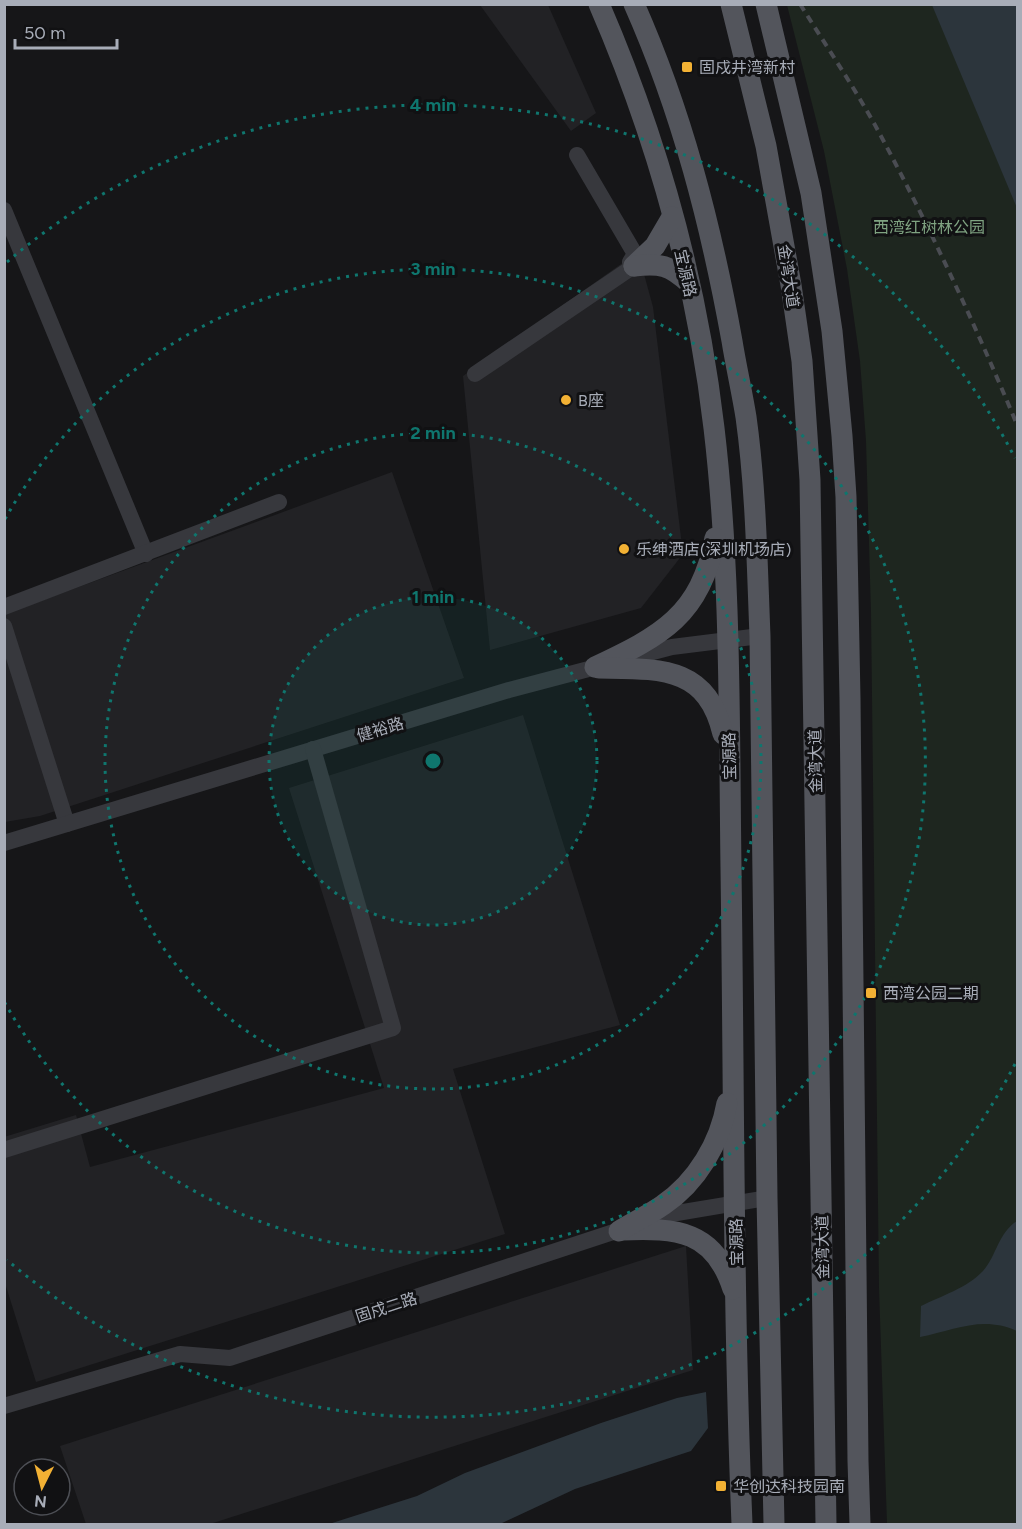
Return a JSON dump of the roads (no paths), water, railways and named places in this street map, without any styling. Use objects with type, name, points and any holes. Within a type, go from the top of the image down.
[{"type":"main road","name":"宝源路","points":[[599,4],[626,66],[643,118],[689,283],[704,357],[720,489],[730,761],[741,1524]]},
{"type":"main road","name":"宝源路","points":[[634,4],[658,57],[680,120],[701,196],[720,276],[746,418],[757,546],[760,636],[767,1198],[774,1524]]},
{"type":"main road","name":"金湾大道","points":[[731,4],[766,146],[789,274],[802,361],[810,480],[826,1524]]},
{"type":"main road","name":"金湾大道","points":[[766,4],[811,193],[832,331],[843,446],[850,698],[860,1524]]},
{"type":"main road","points":[[628,266],[656,246],[672,217]]},
{"type":"main road","points":[[628,266],[650,264],[664,266],[676,271],[689,283]]},
{"type":"main road","points":[[596,668],[638,647],[665,630],[695,596],[707,573],[712,555],[720,489]]},
{"type":"main road","points":[[596,668],[661,671],[697,684],[716,710],[730,761]]},
{"type":"main road","points":[[619,1231],[663,1205],[696,1174],[708,1156],[726,1111],[734,1066]]},
{"type":"main road","points":[[619,1231],[659,1229],[679,1232],[695,1237],[704,1243],[719,1258],[728,1274],[737,1313]]},
{"type":"street","points":[[475,374],[628,266],[635,254],[577,155]]},
{"type":"street","points":[[4,210],[146,554]]},
{"type":"street","points":[[4,607],[279,502]]},
{"type":"street","points":[[4,626],[67,824]]},
{"type":"street","name":"健裕路","points":[[4,843],[509,690],[672,647],[760,636]]},
{"type":"street","points":[[4,1150],[393,1028],[313,749]]},
{"type":"street","name":"固戍二路","points":[[4,1406],[180,1354],[230,1358],[665,1215],[767,1198]]},
{"type":"railway","points":[[800,4],[857,94],[895,162],[950,274],[1018,427]]},
{"type":"place","name":"固戍井湾新村","points":[[687,67]]},
{"type":"place","name":"B座","points":[[566,400]]},
{"type":"place","name":"乐绅酒店(深圳机场店)","points":[[624,549]]},
{"type":"place","name":"西湾公园二期","points":[[871,993]]},
{"type":"place","name":"华创达科技园南","points":[[721,1486]]},
{"type":"park label","name":"西湾红树林公园","points":[[929,227]]}]
